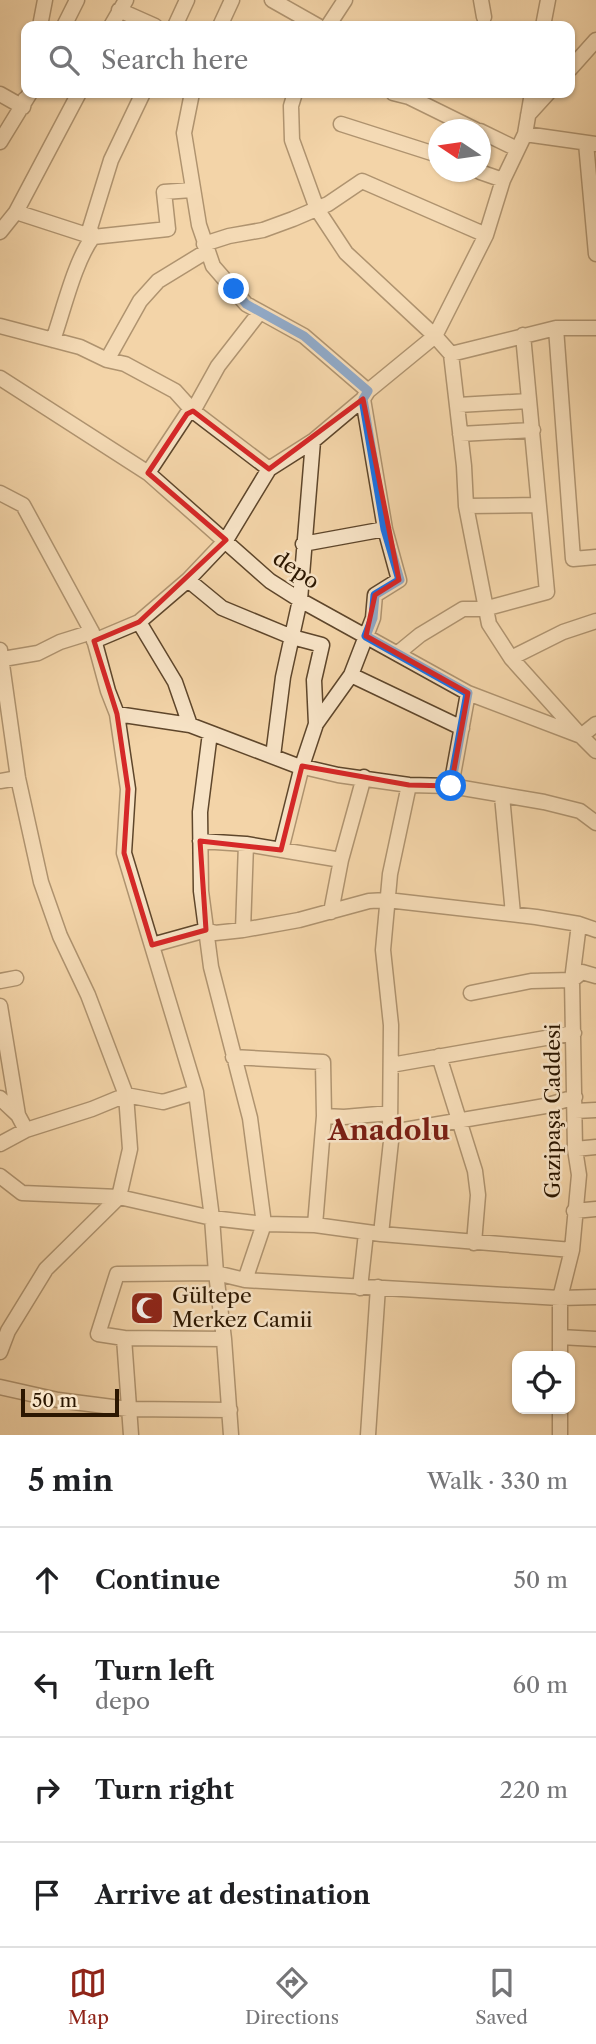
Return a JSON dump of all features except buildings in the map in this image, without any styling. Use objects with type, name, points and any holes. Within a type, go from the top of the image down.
[{"type":"street","points":[[41,21],[45,0]]},
{"type":"street","points":[[66,21],[77,0]]},
{"type":"street","points":[[177,21],[187,0]]},
{"type":"street","points":[[222,21],[232,0]]},
{"type":"street","points":[[272,0],[309,21]]},
{"type":"street","points":[[331,21],[345,0]]},
{"type":"street","points":[[481,0],[484,17]]},
{"type":"street","points":[[545,21],[548,0]]},
{"type":"street","points":[[114,21],[122,5],[147,21]]},
{"type":"street","points":[[575,63],[596,40]]},
{"type":"street","points":[[0,94],[23,107]]},
{"type":"street","points":[[0,142],[26,98]]},
{"type":"street","points":[[0,232],[16,212],[76,98]]},
{"type":"street","points":[[54,340],[84,253],[93,237],[90,228],[111,160],[141,98]]},
{"type":"street","points":[[191,98],[184,133],[192,190],[205,247],[213,266],[246,304],[304,336],[365,395],[385,529],[400,580],[375,595],[373,618],[351,675],[316,724],[302,766],[281,850]]},
{"type":"street","points":[[293,98],[291,106],[292,140],[317,208],[346,253],[451,354],[466,506],[489,624],[511,658],[580,736],[596,724]]},
{"type":"street","points":[[413,98],[456,119]]},
{"type":"street","points":[[0,1352],[4,1329],[46,1269],[120,1197],[130,1149],[126,1095],[88,995],[60,936],[41,882],[18,778],[1,654],[38,653],[60,642],[93,636],[139,622],[188,580],[226,540],[269,469],[313,441],[435,336],[486,235],[503,180],[525,134],[531,98]]},
{"type":"street","points":[[528,115],[543,98]]},
{"type":"street","points":[[341,124],[428,152]]},
{"type":"street","points":[[525,134],[591,144],[596,254]]},
{"type":"street","points":[[491,136],[517,149]]},
{"type":"street","points":[[491,176],[503,180]]},
{"type":"street","points":[[107,360],[140,301],[158,281],[205,247],[229,236],[263,230],[317,208],[340,197],[362,181],[486,235]]},
{"type":"street","points":[[16,212],[93,237],[168,229],[164,192],[192,190]]},
{"type":"street","points":[[148,473],[187,414],[193,411],[218,366],[260,312]]},
{"type":"street","points":[[0,326],[80,347],[107,360],[125,364],[175,391],[193,411],[269,469]]},
{"type":"street","points":[[451,354],[556,328],[596,328]]},
{"type":"street","points":[[556,328],[573,559],[596,557]]},
{"type":"street","points":[[398,653],[420,635],[463,609],[484,609],[547,592],[523,335]]},
{"type":"street","name":"depo","points":[[0,378],[148,473],[270,582],[468,693],[580,736],[596,751]]},
{"type":"street","points":[[458,405],[529,401]]},
{"type":"street","points":[[460,434],[533,430]]},
{"type":"street","points":[[272,756],[283,677],[300,600],[313,441]]},
{"type":"street","points":[[0,493],[23,505],[93,636],[117,714],[128,789],[124,853],[196,1092],[225,1339],[231,1435]]},
{"type":"street","points":[[466,506],[537,505]]},
{"type":"street","points":[[303,544],[385,529]]},
{"type":"street","points":[[188,580],[222,608],[292,637],[322,645],[314,680],[316,724]]},
{"type":"street","points":[[511,658],[564,632],[596,621]]},
{"type":"street","points":[[139,622],[175,682],[190,725]]},
{"type":"street","points":[[351,675],[462,728]]},
{"type":"street","points":[[451,786],[468,693]]},
{"type":"street","points":[[117,714],[190,725],[272,756],[338,775],[409,785],[451,786],[544,802],[580,811],[596,823]]},
{"type":"street","points":[[210,733],[200,812],[201,891],[211,967],[250,1118],[264,1224],[245,1280]]},
{"type":"street","points":[[331,912],[341,860],[364,777]]},
{"type":"street","points":[[0,781],[18,778]]},
{"type":"street","points":[[381,1234],[392,1132],[391,1025],[383,950],[387,900],[409,785]]},
{"type":"street","points":[[502,796],[513,914]]},
{"type":"street","points":[[201,841],[247,844],[341,860]]},
{"type":"street","points":[[243,930],[247,844]]},
{"type":"street","points":[[152,945],[206,930],[215,933],[243,930],[331,912],[369,901],[387,900],[513,914],[579,924],[596,930]]},
{"type":"street","name":"Gazipaşa Caddesi","points":[[560,1351],[560,1298],[572,1250],[579,1175],[575,1149],[572,980],[579,924]]},
{"type":"street","points":[[471,993],[531,981],[572,980],[582,972],[596,976]]},
{"type":"street","points":[[0,981],[16,978]]},
{"type":"street","points":[[0,1006],[18,1115]]},
{"type":"street","points":[[391,1065],[510,1042],[574,1033]]},
{"type":"street","points":[[439,1056],[475,1171],[478,1195],[474,1243]]},
{"type":"street","points":[[233,1057],[323,1062],[324,1115],[315,1225]]},
{"type":"street","points":[[0,1143],[26,1130],[126,1095],[163,1102],[196,1092]]},
{"type":"street","points":[[0,1098],[18,1115],[26,1130]]},
{"type":"street","points":[[392,1132],[545,1106],[575,1104],[596,1110]]},
{"type":"street","points":[[324,1115],[344,1117],[390,1113]]},
{"type":"street","points":[[575,1149],[596,1147]]},
{"type":"street","points":[[0,1177],[22,1193],[120,1197],[212,1217],[264,1224],[315,1225],[366,1233],[572,1250]]},
{"type":"street","points":[[574,1210],[596,1209]]},
{"type":"street","points":[[360,1287],[366,1233]]},
{"type":"street","points":[[225,1339],[124,1338],[98,1334],[117,1274],[216,1273],[245,1280],[560,1298],[596,1297]]},
{"type":"street","points":[[368,1435],[378,1287]]},
{"type":"street","points":[[560,1337],[596,1339]]},
{"type":"street","points":[[124,1338],[131,1435]]},
{"type":"street","points":[[0,1387],[58,1400],[128,1409],[230,1410]]},
{"type":"street","points":[[560,1414],[560,1435]]},
{"type":"highlighted area","points":[[363,399],[399,580],[375,595],[366,636],[468,693],[451,786],[409,785],[302,766],[281,850],[200,841],[206,930],[152,945],[124,853],[128,789],[117,714],[94,641],[139,622],[226,540],[148,473],[187,414],[193,411],[269,469]]},
{"type":"place","name":"Gültepe Merkez Camii","points":[[147,1308]]},
{"type":"district","name":"Anadolu","points":[[389,1130]]},
{"type":"route","points":[[234,289],[246,304],[304,336],[368,391],[363,399],[385,529],[400,580],[375,595],[373,618],[366,636],[468,693],[451,786]]}]
